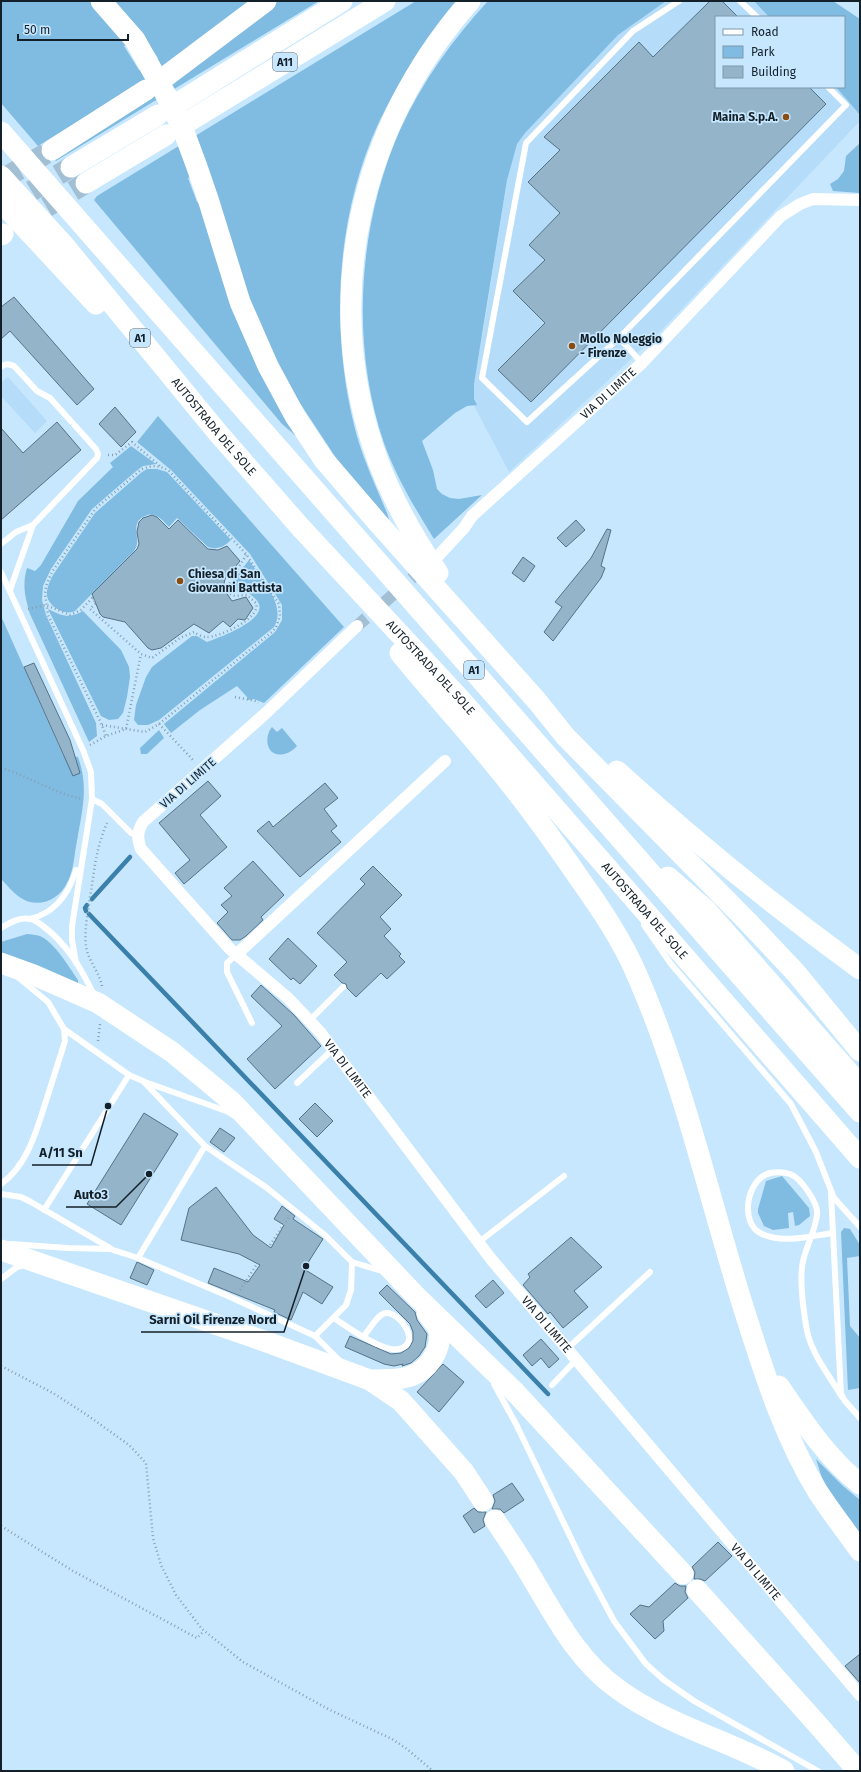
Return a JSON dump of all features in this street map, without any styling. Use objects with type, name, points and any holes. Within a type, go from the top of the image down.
[{"type":"highway","points":[[101,1],[135,40],[155,73],[184,132],[210,202],[240,302],[268,366],[295,416],[324,460],[476,631],[537,701],[565,736],[748,922],[796,973],[860,1051]]},
{"type":"highway","points":[[165,77],[266,1]]},
{"type":"highway","name":"A11","points":[[178,103],[342,1]]},
{"type":"highway","name":"A11","points":[[186,123],[385,1]]},
{"type":"highway","points":[[470,1],[416,72],[384,137],[372,169],[364,201],[352,268],[350,300],[352,346],[358,386],[364,418],[378,461],[394,498],[413,535],[476,631]]},
{"type":"highway","points":[[52,150],[146,90]]},
{"type":"highway","points":[[71,167],[158,115]]},
{"type":"highway","name":"A1","points":[[1,132],[87,228],[860,1112]]},
{"type":"highway","points":[[86,183],[166,135]]},
{"type":"highway","name":"AUTOSTRADA DEL SOLE","points":[[1,176],[56,249],[302,528],[461,700],[860,1158]]},
{"type":"highway","points":[[1,202],[56,249]]},
{"type":"highway","points":[[302,528],[428,688],[489,757],[523,800],[566,858],[616,934],[636,971],[650,1004],[681,1096],[734,1280],[759,1358],[790,1436],[815,1486],[860,1550]]},
{"type":"highway","points":[[537,701],[707,851],[860,969]]},
{"type":"highway","points":[[619,837],[648,862],[674,880],[706,910],[860,1085]]},
{"type":"highway","points":[[1,964],[34,975],[98,1003],[172,1052],[231,1101],[397,1276],[514,1390],[683,1574]]},
{"type":"highway","points":[[1,1250],[264,1341],[361,1377],[401,1401],[464,1472],[483,1501]]},
{"type":"highway","points":[[361,1377],[398,1379],[411,1376],[425,1367],[432,1360],[437,1351],[439,1330],[415,1294]]},
{"type":"highway","points":[[759,1358],[812,1433],[851,1477],[860,1484]]},
{"type":"highway","points":[[495,1520],[524,1563],[571,1642],[599,1674],[618,1689],[643,1705],[784,1771]]},
{"type":"highway","points":[[697,1590],[858,1771]]},
{"type":"street","name":"VIA DI LIMITE","points":[[438,556],[464,528],[472,516],[642,363],[781,216],[800,204],[813,199],[860,200]]},
{"type":"street","name":"VIA DI LIMITE","points":[[357,626],[266,713],[143,822],[137,838],[141,849],[225,943],[288,998],[334,1048],[479,1242],[567,1349],[860,1695]]},
{"type":"street","points":[[237,954],[446,761]]},
{"type":"lane","points":[[679,1],[633,31],[526,143],[482,378],[527,422],[620,338],[846,105],[829,88]]},
{"type":"lane","points":[[740,1],[756,16]]},
{"type":"lane","points":[[620,338],[642,363]]},
{"type":"lane","points":[[1,367],[4,364],[14,366],[37,391],[50,398],[96,449],[97,458],[32,525],[16,532],[1,544]]},
{"type":"lane","points":[[10,590],[32,525]]},
{"type":"lane","points":[[1,572],[83,750],[90,772],[92,798],[82,854],[72,926],[72,940],[76,963]]},
{"type":"lane","points":[[92,798],[102,804],[132,833],[138,835]]},
{"type":"lane","points":[[1,928],[10,922],[30,919],[43,914],[63,899],[73,883],[82,854]]},
{"type":"lane","points":[[619,880],[636,912]]},
{"type":"lane","points":[[640,918],[671,964],[790,1104],[816,1152],[831,1192],[840,1205],[860,1227]]},
{"type":"lane","points":[[30,919],[39,923],[57,937],[84,974],[98,1003]]},
{"type":"lane","points":[[237,954],[227,963],[227,972],[252,1023]]},
{"type":"lane","points":[[1,964],[48,1002],[64,1029],[129,1075],[226,1111],[261,1131]]},
{"type":"lane","points":[[309,1020],[343,987]]},
{"type":"lane","points":[[1,1184],[8,1179],[21,1163],[31,1144],[65,1041],[64,1029]]},
{"type":"lane","points":[[297,1083],[334,1048]]},
{"type":"lane","points":[[44,1210],[129,1075]]},
{"type":"lane","points":[[143,1081],[205,1146],[267,1188],[326,1236],[352,1262],[397,1276]]},
{"type":"lane","points":[[138,1258],[205,1146]]},
{"type":"lane","points":[[833,1233],[810,1236],[783,1238],[763,1235],[754,1230],[750,1221],[748,1209],[753,1187],[760,1178],[769,1174],[781,1172],[792,1174],[800,1181],[813,1200],[818,1211],[816,1224],[810,1236],[802,1267],[806,1326],[815,1350],[842,1397],[860,1418]]},
{"type":"lane","points":[[479,1242],[564,1176]]},
{"type":"lane","points":[[831,1192],[842,1397]]},
{"type":"lane","points":[[1,1194],[21,1197],[110,1248],[138,1258],[234,1299],[315,1336],[361,1377]]},
{"type":"lane","points":[[1,1244],[68,1248],[110,1248]]},
{"type":"lane","points":[[315,1336],[346,1305],[351,1290],[352,1262]]},
{"type":"lane","points":[[1,1279],[17,1268],[27,1264],[39,1264]]},
{"type":"lane","points":[[567,1349],[650,1272]]},
{"type":"lane","points":[[334,1318],[363,1337],[392,1349],[399,1349],[408,1342],[409,1332],[406,1326],[396,1317],[385,1313],[363,1337]]},
{"type":"lane","points":[[480,1358],[516,1424],[583,1563],[614,1622],[636,1652],[646,1664],[664,1680],[694,1701],[818,1771]]},
{"type":"lane","points":[[552,1385],[577,1359]]},
{"type":"path","points":[[97,458],[116,455],[132,442],[169,471],[246,554],[279,604],[280,616],[276,627],[159,724],[145,732],[102,725]]},
{"type":"path","points":[[106,736],[48,615],[46,605],[46,586],[52,572],[96,508],[142,469],[149,466],[161,466]]},
{"type":"path","points":[[21,614],[28,609],[46,605],[70,614],[81,610],[92,598],[96,603],[90,610],[141,654],[152,658],[180,638],[194,632],[205,637],[212,636],[242,624],[250,617],[257,609],[256,603],[247,595],[230,594],[228,588],[229,583],[243,564],[246,554]]},
{"type":"path","points":[[126,729],[141,654]]},
{"type":"path","points":[[235,697],[256,702],[266,713]]},
{"type":"path","points":[[159,724],[202,770]]},
{"type":"path","points":[[83,750],[106,736],[126,729]]},
{"type":"path","points":[[1,768],[33,779],[71,796],[83,799],[92,798]]},
{"type":"path","points":[[87,920],[94,862],[111,812]]},
{"type":"path","points":[[270,1245],[294,1210]]},
{"type":"path","points":[[234,1299],[257,1264]]},
{"type":"path","points":[[1,1366],[53,1393],[86,1415],[129,1445],[146,1463],[154,1538],[161,1565],[176,1595],[204,1632],[243,1662],[330,1710],[392,1739],[407,1749],[432,1771]]},
{"type":"path","points":[[1,1526],[73,1571],[197,1638],[204,1632]]},
{"type":"shaded area","points":[[666,1],[754,1],[768,16],[715,16],[715,88],[837,88],[860,115],[860,121],[658,334],[509,472],[470,398],[484,327],[511,160],[517,144],[525,133],[618,35]]},
{"type":"shaded area","points":[[8,377],[47,421],[35,433],[1,396],[1,383]]},
{"type":"green space","points":[[1,1],[90,1],[128,44],[124,46],[139,70],[158,58],[143,36],[113,1],[255,1],[145,80],[38,146],[1,103]]},
{"type":"green space","points":[[277,1],[319,1],[56,161],[52,156],[167,83]]},
{"type":"green space","points":[[416,1],[459,1],[436,29],[405,74],[379,122],[365,158],[354,195],[346,233],[341,272],[340,311],[346,388],[360,447],[387,513],[388,520],[338,461],[292,391],[274,357],[250,303],[204,172],[188,178],[197,202],[203,205],[312,450],[282,424],[94,200],[97,196]]},
{"type":"green space","points":[[488,1],[666,1],[618,35],[525,133],[517,144],[507,180],[474,384],[474,399],[477,405],[467,406],[455,413],[422,441],[433,470],[437,489],[442,494],[450,498],[459,499],[482,495],[434,539],[394,468],[384,443],[373,405],[366,366],[363,326],[364,285],[368,245],[375,205],[386,167],[400,130],[428,78],[463,30]]},
{"type":"green space","points":[[754,1],[833,1],[860,19],[860,115],[837,88],[845,88],[845,16],[768,16]]},
{"type":"green space","points":[[860,143],[860,193],[833,191],[830,184],[838,179],[844,171],[846,156]]},
{"type":"green space","points":[[158,416],[344,627],[264,703],[254,699],[248,700],[237,686],[200,710],[171,733],[164,724],[275,632],[282,620],[282,605],[250,554],[171,470],[137,442]]},
{"type":"green space","points":[[131,446],[156,464],[143,466],[92,509],[51,569],[43,586],[42,600],[46,615],[96,723],[97,736],[89,742],[30,614],[24,586],[27,568],[35,571],[41,565],[78,501],[113,467],[110,463]]},
{"type":"green space","points":[[147,469],[157,469],[167,472],[231,540],[220,547],[208,547],[177,518],[169,527],[156,515],[145,516],[137,523],[137,542],[134,551],[75,611],[67,612],[58,610],[51,604],[47,596],[48,588],[53,575],[95,513]]},
{"type":"green space","points":[[249,560],[266,584],[275,601],[277,619],[274,627],[159,720],[148,725],[138,725],[134,720],[136,705],[146,677],[152,667],[192,636],[197,636],[207,642],[241,627],[250,622],[256,615],[259,609],[256,599],[247,591],[233,592],[231,587],[234,579]]},
{"type":"green space","points":[[48,609],[66,616],[83,611],[121,650],[129,667],[130,677],[123,713],[118,719],[109,720],[101,716]]},
{"type":"green space","points":[[1,616],[63,755],[78,757],[83,779],[84,799],[74,863],[71,873],[67,883],[59,894],[41,903],[34,903],[21,898],[1,879]]},
{"type":"green space","points":[[272,727],[277,732],[282,728],[297,746],[292,751],[286,753],[278,754],[270,750],[267,741],[269,731]]},
{"type":"green space","points":[[159,730],[164,738],[147,754],[141,754],[140,748]]},
{"type":"green space","points":[[27,934],[40,936],[46,939],[66,962],[78,980],[78,983],[77,984],[1,955],[1,942]]},
{"type":"green space","points":[[782,1176],[809,1208],[810,1216],[799,1225],[795,1226],[793,1212],[788,1213],[789,1228],[773,1230],[764,1226],[758,1213],[758,1209],[766,1181]]},
{"type":"green space","points":[[844,1228],[850,1229],[860,1245],[860,1256],[847,1258],[850,1326],[860,1338],[860,1388],[848,1390],[841,1232]]},
{"type":"green space","points":[[816,1459],[843,1486],[860,1500],[860,1537],[826,1491]]},
{"type":"building","points":[[710,1],[722,1],[737,16],[715,16],[715,88],[810,88],[826,104],[531,402],[498,370],[545,323],[513,291],[545,260],[529,245],[560,213],[528,182],[560,150],[544,137],[639,42],[653,57]]},
{"type":"building","points":[[14,297],[94,389],[77,405],[10,331],[1,339],[1,307]]},
{"type":"building","points":[[115,407],[136,432],[121,447],[99,424]]},
{"type":"building","points":[[57,422],[81,450],[1,520],[1,428],[23,453]]},
{"type":"building","name":"Chiesa di San Giovanni Battista","points":[[152,515],[157,517],[169,529],[178,520],[208,549],[218,550],[227,546],[240,561],[225,579],[223,588],[232,601],[246,597],[253,608],[245,620],[238,619],[230,627],[223,621],[209,633],[194,624],[161,648],[152,650],[148,648],[125,622],[103,617],[100,614],[92,594],[137,549],[139,544],[137,532],[139,522],[143,518]]},
{"type":"building","points":[[576,520],[585,530],[566,547],[557,538]]},
{"type":"building","points":[[607,529],[611,530],[601,566],[605,568],[601,578],[553,641],[544,632],[562,607],[555,602],[591,558]]},
{"type":"building","points":[[523,557],[535,566],[524,582],[512,573]]},
{"type":"building","points":[[34,663],[70,740],[80,773],[73,776],[24,667]]},
{"type":"building","points":[[208,781],[221,796],[200,815],[227,847],[184,884],[175,873],[190,860],[159,823]]},
{"type":"building","points":[[325,783],[338,798],[324,809],[337,826],[331,831],[341,842],[300,877],[257,831],[269,821],[273,827]]},
{"type":"building","points":[[253,861],[284,895],[261,917],[263,920],[246,936],[240,940],[232,940],[217,923],[228,912],[221,905],[232,896],[224,888]]},
{"type":"building","points":[[373,866],[402,895],[380,917],[391,929],[384,936],[401,954],[399,956],[405,962],[387,979],[381,973],[356,997],[347,988],[346,984],[342,983],[334,975],[347,962],[317,933],[365,884],[360,879]]},
{"type":"building","points":[[288,938],[317,966],[300,984],[293,978],[291,980],[269,959]]},
{"type":"building","points":[[261,985],[294,1015],[321,1046],[275,1089],[247,1059],[282,1026],[251,996]]},
{"type":"building","points":[[315,1103],[333,1121],[317,1137],[299,1119]]},
{"type":"building","points":[[144,1113],[178,1134],[121,1225],[87,1204]]},
{"type":"building","points":[[220,1128],[235,1138],[224,1152],[210,1142]]},
{"type":"building","points":[[216,1187],[253,1235],[271,1248],[284,1225],[274,1219],[282,1206],[295,1216],[293,1219],[323,1239],[304,1269],[333,1287],[322,1304],[303,1292],[291,1320],[274,1312],[275,1310],[208,1283],[214,1268],[248,1282],[260,1265],[239,1254],[181,1240],[189,1208]]},
{"type":"building","points":[[571,1237],[602,1267],[574,1291],[588,1307],[563,1328],[550,1312],[548,1314],[523,1285],[530,1277],[528,1274]]},
{"type":"building","points":[[137,1262],[154,1270],[147,1285],[130,1278]]},
{"type":"building","points":[[493,1280],[504,1293],[486,1308],[475,1296]]},
{"type":"building","points":[[387,1285],[415,1312],[417,1320],[427,1334],[425,1347],[419,1356],[411,1363],[402,1366],[403,1364],[394,1366],[384,1364],[345,1347],[350,1336],[391,1354],[401,1353],[409,1348],[413,1341],[413,1332],[410,1324],[379,1293]]},
{"type":"building","points":[[541,1339],[559,1359],[549,1368],[541,1358],[532,1366],[523,1355]]},
{"type":"building","points":[[443,1364],[464,1382],[439,1412],[417,1392]]},
{"type":"building","points":[[512,1483],[524,1500],[504,1513],[500,1509],[492,1509],[495,1501],[493,1495]]},
{"type":"building","points":[[474,1508],[478,1512],[486,1512],[483,1520],[485,1526],[474,1533],[463,1516]]},
{"type":"building","points":[[718,1542],[732,1556],[705,1581],[694,1579],[695,1572],[692,1567]]},
{"type":"building","points":[[675,1583],[680,1586],[686,1586],[685,1592],[688,1598],[663,1621],[664,1631],[655,1639],[630,1614],[640,1605],[649,1607]]},
{"type":"building","points":[[860,1654],[860,1683],[845,1666]]},
{"type":"waterway","points":[[92,899],[130,857]]},
{"type":"waterway","points":[[86,911],[85,908],[87,905]]},
{"type":"waterway","points":[[89,914],[548,1394]]},
{"type":"tunnel","points":[[1,180],[52,150]]},
{"type":"tunnel","points":[[5,207],[71,167]]},
{"type":"tunnel","points":[[20,223],[86,183]]},
{"type":"tunnel","points":[[357,626],[425,567]]},
{"type":"place","name":"Maina S.p.A.","points":[[786,117]]},
{"type":"place","name":"Mollo Noleggio - Firenze","points":[[572,346]]},
{"type":"place","name":"Chiesa di San Giovanni Battista","points":[[180,581]]},
{"type":"place","name":"A/11 Sn","points":[[108,1106]]},
{"type":"place","name":"Auto3","points":[[149,1174]]},
{"type":"place","name":"Sarni Oil Firenze Nord","points":[[306,1266]]}]
